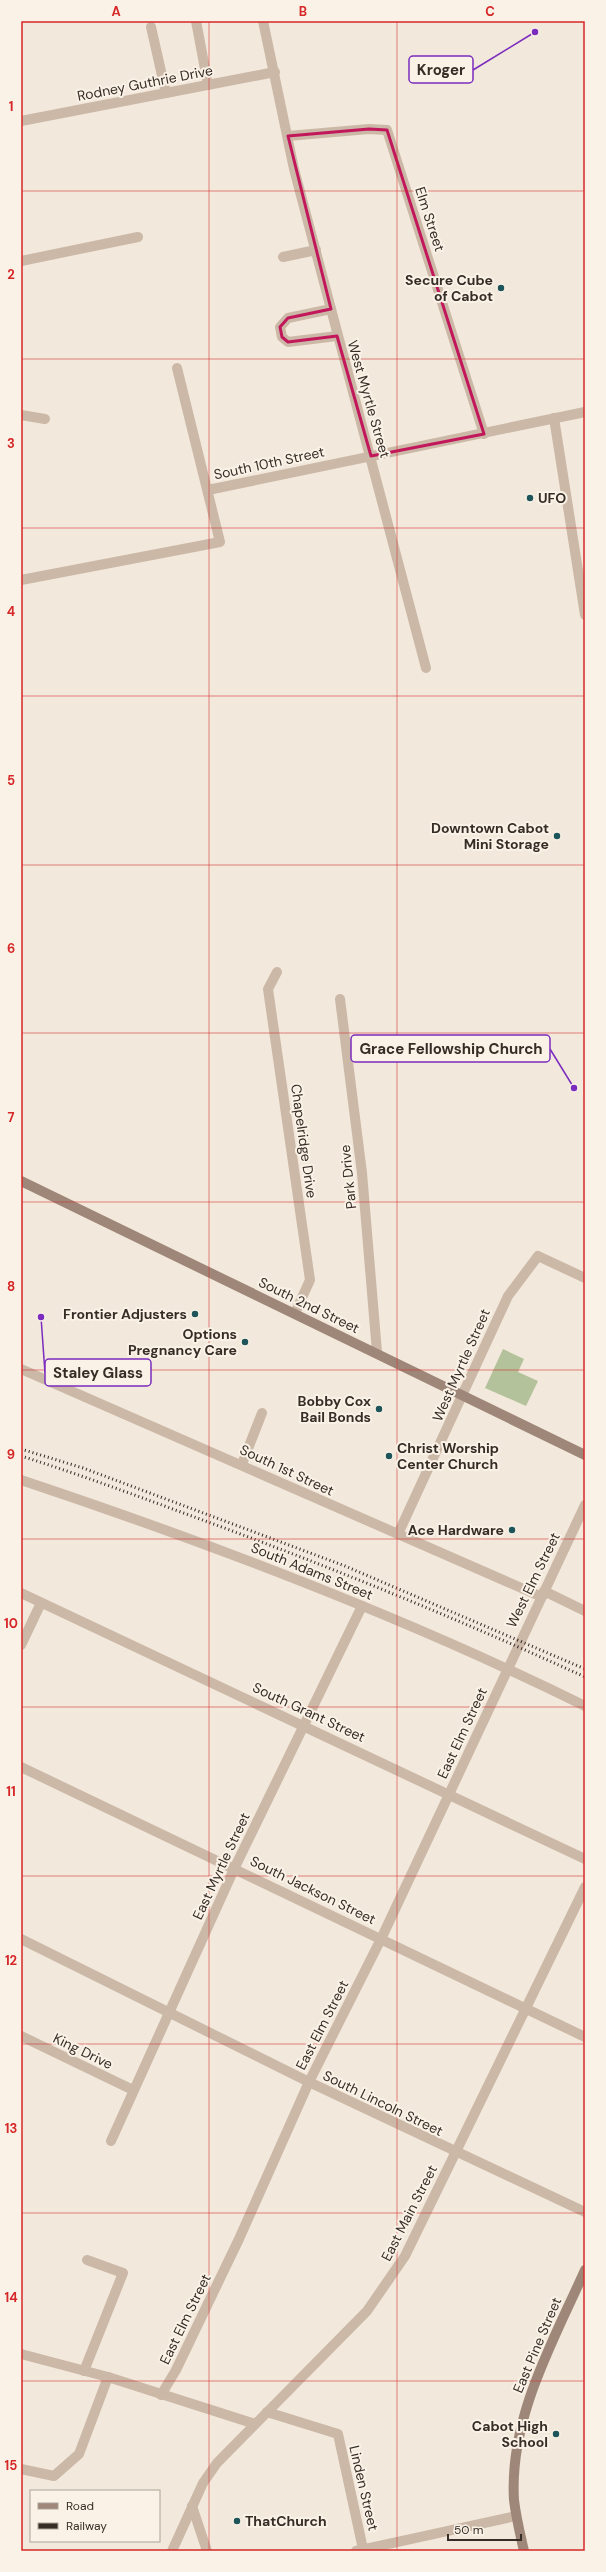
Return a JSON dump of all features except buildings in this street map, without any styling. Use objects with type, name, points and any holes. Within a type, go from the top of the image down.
[{"type":"main road","name":"South 2nd Street","points":[[21,1181],[464,1394],[585,1455]]},
{"type":"main road","name":"East Pine Street","points":[[524,2551],[516,2516],[514,2484],[518,2448],[529,2395],[585,2270]]},
{"type":"main road","points":[[574,2294],[585,2282]]},
{"type":"street","points":[[196,21],[208,85]]},
{"type":"street","name":"West Myrtle Street","points":[[264,21],[288,136],[337,336],[371,456],[426,668]]},
{"type":"street","points":[[151,27],[166,93]]},
{"type":"street","name":"Rodney Guthrie Drive","points":[[21,121],[275,72]]},
{"type":"street","name":"Elm Street","points":[[288,136],[368,129],[387,130],[484,434]]},
{"type":"street","points":[[21,261],[138,237]]},
{"type":"street","points":[[283,257],[316,250]]},
{"type":"street","points":[[331,309],[288,318],[280,327],[282,337],[288,342],[337,336]]},
{"type":"street","points":[[177,368],[208,490]]},
{"type":"street","name":"South 10th Street","points":[[21,580],[220,542],[208,490],[585,412]]},
{"type":"street","points":[[21,415],[45,419]]},
{"type":"street","points":[[554,418],[585,615]]},
{"type":"street","name":"Chapelridge Drive","points":[[277,972],[268,989],[310,1280],[295,1313]]},
{"type":"street","name":"Park Drive","points":[[340,999],[362,1172],[377,1352]]},
{"type":"street","name":"West Myrtle Street","points":[[398,1534],[508,1296],[538,1256],[585,1278]]},
{"type":"street","name":"South 1st Street","points":[[21,1369],[242,1464],[318,1500],[585,1611]]},
{"type":"street","points":[[242,1464],[262,1413]]},
{"type":"street","name":"South Adams Street","points":[[21,1480],[237,1556],[362,1606],[508,1668],[585,1706]]},
{"type":"street","name":"West Elm Street","points":[[508,1668],[585,1506]]},
{"type":"street","name":"South Grant Street","points":[[21,1593],[585,1858]]},
{"type":"street","points":[[21,1645],[42,1603]]},
{"type":"street","name":"East Myrtle Street","points":[[111,2141],[167,2012],[235,1867],[362,1606]]},
{"type":"street","name":"East Elm Street","points":[[161,2395],[176,2370],[239,2239],[308,2082],[381,1939],[508,1668]]},
{"type":"street","name":"South Jackson Street","points":[[21,1767],[235,1867],[585,2037]]},
{"type":"street","name":"East Main Street","points":[[172,2551],[203,2483],[217,2463],[367,2311],[405,2256],[585,1887]]},
{"type":"street","name":"South Lincoln Street","points":[[21,1939],[308,2082],[585,2212]]},
{"type":"street","name":"King Drive","points":[[21,2036],[133,2090]]},
{"type":"street","points":[[84,2371],[123,2273],[87,2260]]},
{"type":"street","points":[[21,2354],[108,2377],[254,2424]]},
{"type":"street","points":[[21,2469],[54,2476],[79,2454],[108,2377]]},
{"type":"street","name":"Linden Street","points":[[268,2412],[338,2434],[359,2550]]},
{"type":"street","points":[[192,2506],[207,2551]]},
{"type":"street","points":[[359,2550],[516,2516]]},
{"type":"highlighted area","points":[[369,129],[387,130],[484,434],[371,456],[337,336],[288,342],[282,337],[280,327],[288,318],[331,309],[288,136]]},
{"type":"green space","points":[[503,1349],[524,1359],[518,1372],[538,1381],[526,1406],[485,1388]]},
{"type":"railway","points":[[21,1449],[83,1468],[345,1566],[585,1669]]},
{"type":"railway","points":[[21,1456],[71,1472],[312,1561],[449,1617],[585,1677]]},
{"type":"place","name":"Kroger","points":[[535,32]]},
{"type":"place","name":"Secure Cube of Cabot","points":[[501,288]]},
{"type":"place","name":"UFO","points":[[530,498]]},
{"type":"place","name":"Downtown Cabot Mini Storage","points":[[557,836]]},
{"type":"place","name":"Grace Fellowship Church","points":[[574,1088]]},
{"type":"place","name":"Frontier Adjusters","points":[[195,1314]]},
{"type":"place","name":"Staley Glass","points":[[41,1317]]},
{"type":"place","name":"Options Pregnancy Care","points":[[245,1342]]},
{"type":"place","name":"Bobby Cox Bail Bonds","points":[[379,1409]]},
{"type":"place","name":"Christ Worship Center Church","points":[[389,1456]]},
{"type":"place","name":"Ace Hardware","points":[[512,1530]]},
{"type":"place","name":"Cabot High School","points":[[556,2434]]},
{"type":"place","name":"ThatChurch","points":[[237,2521]]}]
